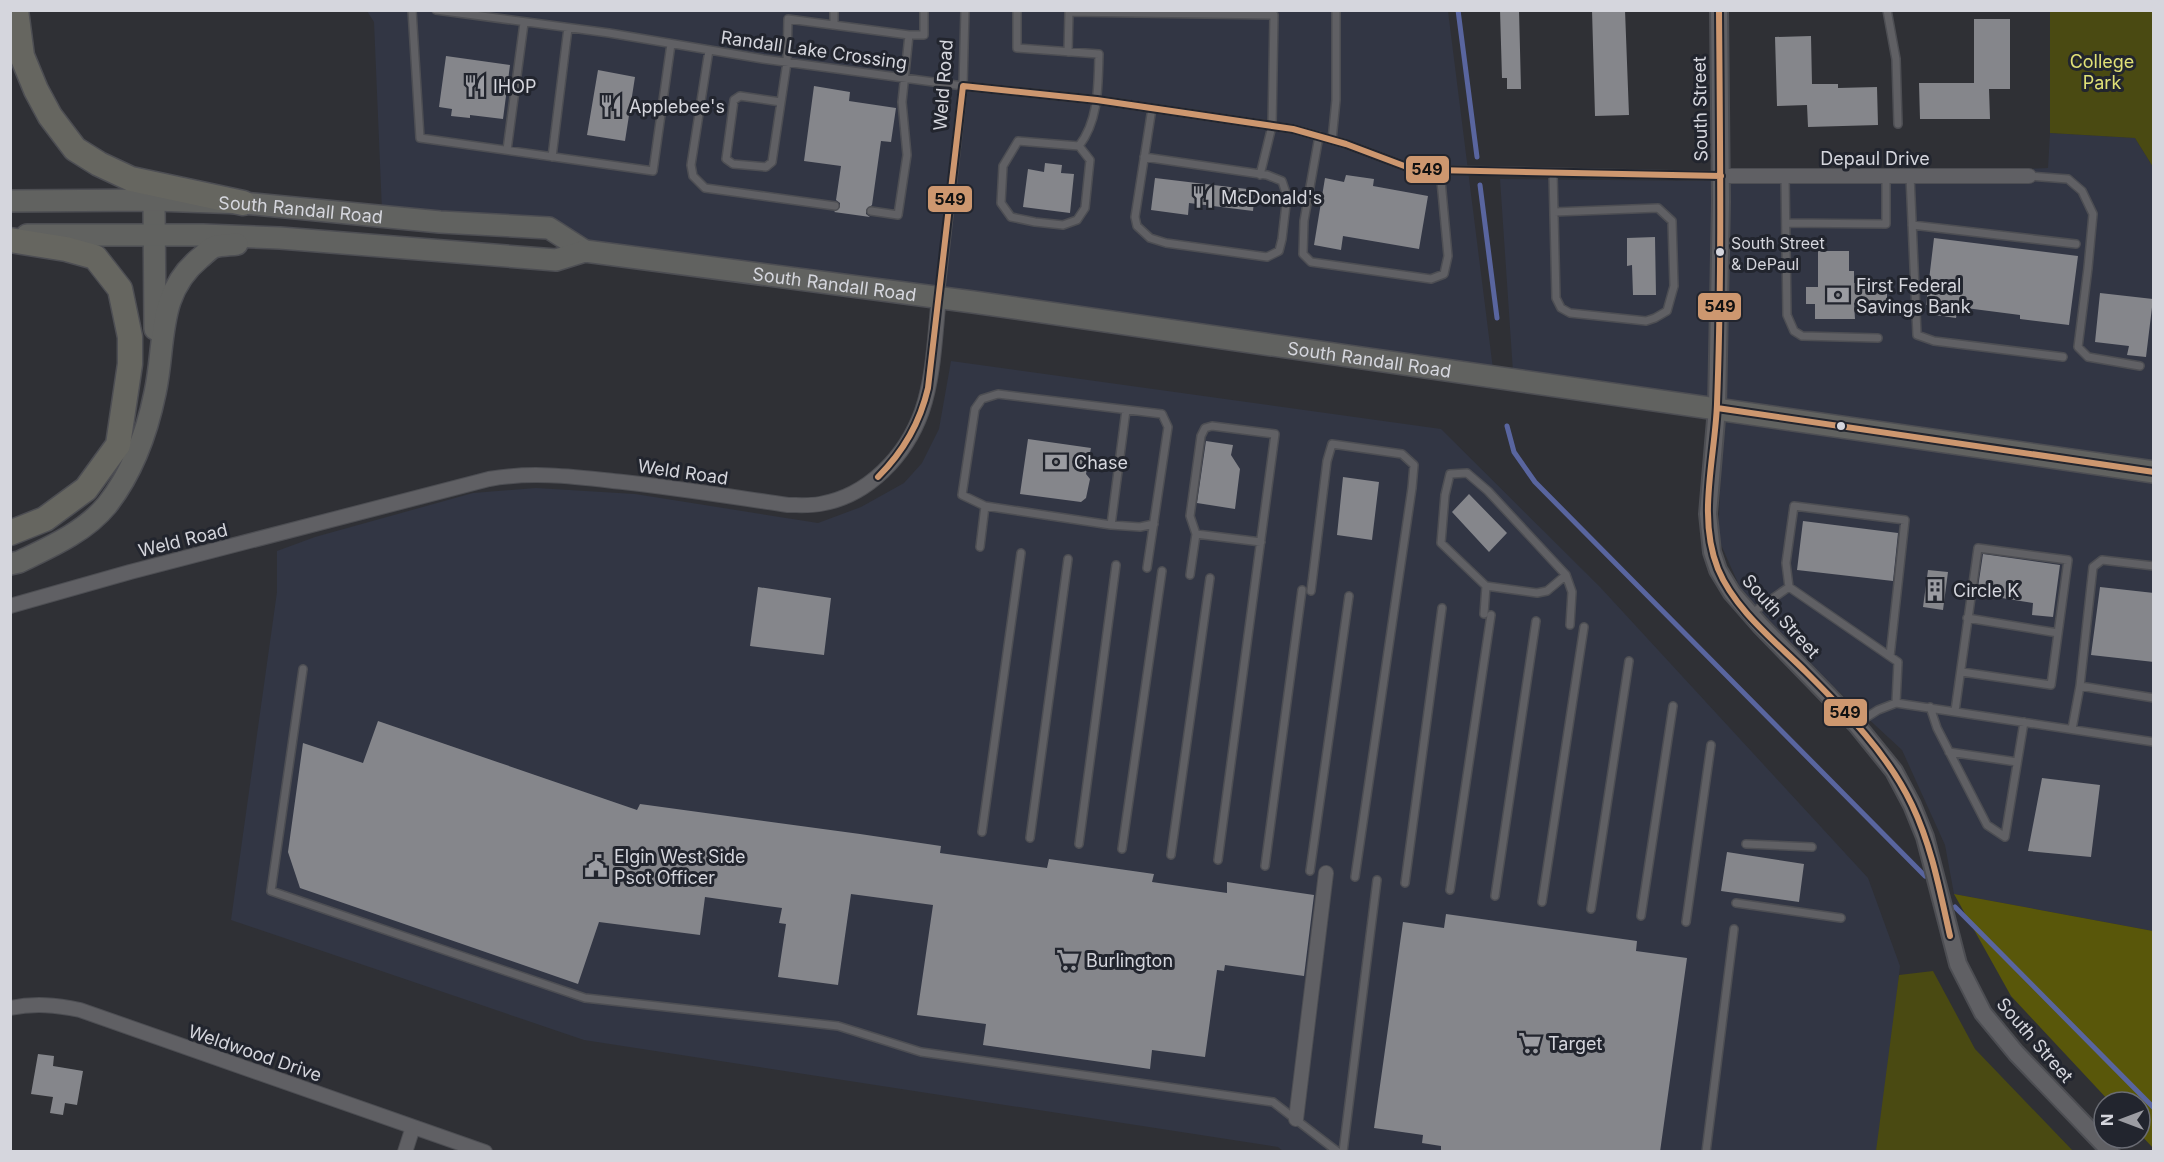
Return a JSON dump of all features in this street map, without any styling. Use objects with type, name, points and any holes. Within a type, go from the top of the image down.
[{"type":"highway","points":[[15,10],[22,56],[29,73],[50,116],[75,149],[99,164],[131,179],[243,203]]},
{"type":"highway","points":[[10,240],[66,249],[95,257],[120,290],[130,337],[130,364],[118,445],[86,489],[45,519],[10,534]]},
{"type":"main road","name":"South Randall Road","points":[[10,201],[154,200],[243,203],[440,222],[549,228],[585,251]]},
{"type":"main road","points":[[154,200],[156,390]]},
{"type":"main road","name":"South Randall Road","points":[[10,235],[280,238],[556,260],[585,251],[939,297],[2154,472]]},
{"type":"main road","points":[[10,564],[19,562],[71,536],[106,506],[132,464],[149,419],[156,390],[163,324],[173,290],[189,267],[213,248],[280,238]]},
{"type":"street","name":"South Street","points":[[1719,10],[1721,176],[1717,408],[1708,514],[1712,552],[1725,583],[1750,614],[1856,724],[1894,771],[1912,805],[1934,868],[1958,964],[1983,1013],[2016,1053],[2111,1152]]},
{"type":"street","name":"Depaul Drive","points":[[1721,176],[2029,176]]},
{"type":"street","name":"Weld Road","points":[[10,606],[141,569],[479,481],[512,475],[568,476],[788,505],[808,505],[832,501],[878,477],[891,464],[913,432],[922,411],[926,393],[939,297]]},
{"type":"street","points":[[1296,1119],[1326,873]]},
{"type":"street","name":"Weldwood Drive","points":[[10,1008],[26,1005],[52,1005],[80,1010],[485,1152]]},
{"type":"street","points":[[405,1152],[413,1127]]},
{"type":"lane","points":[[412,10],[420,138],[653,171],[671,44]]},
{"type":"lane","name":"Randall Lake Crossing","points":[[436,10],[787,62],[963,86],[1097,100],[1293,129],[1407,166],[1440,170],[1721,176]]},
{"type":"lane","points":[[781,102],[740,96],[734,100],[726,159],[733,164],[766,167],[772,162],[781,102],[787,62],[788,10]]},
{"type":"lane","points":[[834,10],[834,25]]},
{"type":"lane","points":[[788,19],[909,35],[924,34],[924,10]]},
{"type":"lane","name":"Weld Road","points":[[939,297],[963,86],[965,10]]},
{"type":"lane","points":[[1017,10],[1017,48],[1100,54],[1097,100],[1088,135],[1079,146]]},
{"type":"lane","points":[[1332,140],[1336,100],[1336,10]]},
{"type":"lane","points":[[1887,10],[1896,59],[1898,124]]},
{"type":"lane","points":[[1068,52],[1069,11],[1274,15],[1272,126],[1260,175]]},
{"type":"lane","points":[[507,150],[524,23]]},
{"type":"lane","points":[[552,157],[568,28]]},
{"type":"lane","points":[[871,211],[898,215],[906,155],[902,102],[909,35]]},
{"type":"lane","points":[[708,50],[691,165],[693,176],[705,188],[835,206]]},
{"type":"lane","points":[[1144,157],[1274,177],[1282,181],[1287,196],[1279,251],[1267,257],[1166,243],[1150,238],[1137,226],[1136,217],[1144,157],[1152,108]]},
{"type":"lane","points":[[1319,136],[1304,221],[1303,254],[1311,262],[1431,279],[1444,274],[1448,256],[1440,170]]},
{"type":"lane","points":[[1017,141],[1079,146],[1090,160],[1085,208],[1077,220],[1063,225],[1011,217],[1001,203],[1003,166],[1017,141]]},
{"type":"lane","points":[[1553,173],[1556,298],[1561,308],[1570,313],[1646,321],[1667,311],[1674,286],[1672,221],[1658,208],[1554,212]]},
{"type":"lane","points":[[1785,176],[1788,315],[1794,332],[1802,336],[1878,338]]},
{"type":"lane","points":[[1786,223],[1886,224],[1886,176]]},
{"type":"lane","points":[[1910,176],[1917,335],[1934,341],[2063,357]]},
{"type":"lane","points":[[2029,176],[2068,179],[2082,191],[2093,214],[2078,347],[2088,357],[2140,366]]},
{"type":"lane","points":[[1912,225],[2076,244]]},
{"type":"lane","points":[[1147,568],[1154,524],[1168,427],[1162,414],[998,394],[982,399],[975,409],[962,495],[986,506],[1111,525],[1140,527],[1154,524]]},
{"type":"lane","points":[[1111,525],[1126,410]]},
{"type":"lane","points":[[1190,575],[1196,534],[1190,516],[1201,436],[1205,428],[1212,426],[1275,434],[1218,860]]},
{"type":"lane","points":[[1311,591],[1326,461],[1332,444],[1402,454],[1413,465],[1412,488],[1355,877]]},
{"type":"lane","points":[[1566,575],[1546,591],[1537,593],[1486,586],[1441,543],[1445,495],[1450,474],[1467,473],[1488,490],[1566,575],[1572,592],[1570,625]]},
{"type":"lane","points":[[980,547],[986,506]]},
{"type":"lane","points":[[1890,656],[1905,520],[1794,506],[1786,563],[1790,587],[1890,656],[1899,662],[1896,704]]},
{"type":"lane","points":[[1196,534],[1261,542]]},
{"type":"lane","points":[[1954,711],[1962,672],[1966,618],[1978,548],[2068,560],[2051,684],[1962,672]]},
{"type":"lane","points":[[982,832],[1021,553]]},
{"type":"lane","points":[[1030,838],[1068,559]]},
{"type":"lane","points":[[2072,729],[2080,686],[2093,567],[2102,560],[2154,566]]},
{"type":"lane","points":[[1079,844],[1116,565]]},
{"type":"lane","points":[[1122,849],[1162,571]]},
{"type":"lane","points":[[1171,855],[1210,578]]},
{"type":"lane","points":[[1450,890],[1487,614],[1486,586]]},
{"type":"lane","points":[[1750,614],[1790,587]]},
{"type":"lane","points":[[1265,866],[1302,590]]},
{"type":"lane","points":[[1310,872],[1349,596]]},
{"type":"lane","points":[[1405,883],[1442,608]]},
{"type":"lane","points":[[1966,618],[2058,633]]},
{"type":"lane","points":[[1495,896],[1536,621]]},
{"type":"lane","points":[[1542,902],[1584,627]]},
{"type":"lane","points":[[1591,909],[1629,661]]},
{"type":"lane","points":[[303,669],[271,891],[585,998],[838,1026],[921,1052],[1273,1102],[1338,1152]]},
{"type":"lane","points":[[2080,686],[2154,698]]},
{"type":"lane","points":[[1856,724],[1878,710],[1896,704],[1930,707],[2154,742]]},
{"type":"lane","points":[[1641,916],[1673,705]]},
{"type":"lane","points":[[1930,707],[1937,728],[1987,825],[2005,837],[2024,722]]},
{"type":"lane","points":[[1686,922],[1711,745]]},
{"type":"lane","points":[[1949,752],[2017,762]]},
{"type":"lane","points":[[1746,844],[1812,847]]},
{"type":"lane","points":[[1343,1152],[1377,880]]},
{"type":"lane","points":[[1736,903],[1841,918]]},
{"type":"lane","points":[[1706,1152],[1734,929]]},
{"type":"shaded area","points":[[367,11],[1448,11],[1493,369],[586,247],[548,222],[382,211],[374,22]]},
{"type":"shaded area","points":[[2050,133],[2135,138],[2153,167],[2153,462],[1725,404],[1726,183],[2048,168]]},
{"type":"shaded area","points":[[1500,179],[1715,181],[1713,401],[1513,372]]},
{"type":"shaded area","points":[[951,361],[1441,429],[1600,587],[1868,878],[1900,966],[1877,1151],[1284,1152],[1278,1147],[584,1040],[231,920],[277,592],[277,551],[315,537],[473,493],[536,488],[635,494],[818,523],[861,507],[904,483],[922,463],[939,429]]},
{"type":"shaded area","points":[[1723,422],[2153,481],[2153,931],[1954,894],[1945,845],[1902,750],[1835,688],[1742,592],[1718,538]]},
{"type":"shaded area","points":[[1954,894],[2153,931],[2153,1148],[2152,1090],[2099,1090],[2011,996]]},
{"type":"green space","name":"College Park","points":[[2050,11],[2153,11],[2153,167],[2135,138],[2050,133]]},
{"type":"green space","points":[[1933,971],[1975,1049],[2073,1151],[1876,1151],[1899,975]]},
{"type":"building","points":[[1500,10],[1519,10],[1521,89],[1507,89],[1507,78],[1502,78]]},
{"type":"building","points":[[1592,10],[1625,10],[1629,115],[1595,116]]},
{"type":"building","points":[[1974,19],[2010,19],[2010,89],[1989,89],[1990,119],[1920,119],[1919,83],[1974,83]]},
{"type":"building","points":[[1811,36],[1812,84],[1838,84],[1838,88],[1877,87],[1878,125],[1808,127],[1807,105],[1777,106],[1775,37]]},
{"type":"building","name":"IHOP","points":[[446,56],[510,65],[503,119],[470,115],[470,118],[451,116],[452,109],[439,107]]},
{"type":"building","name":"Applebee's","points":[[598,70],[635,77],[625,141],[587,135]]},
{"type":"building","points":[[814,86],[850,92],[849,101],[896,108],[891,142],[881,141],[872,205],[866,210],[866,214],[870,217],[834,212],[840,207],[840,203],[836,200],[841,166],[804,161]]},
{"type":"building","points":[[1045,163],[1062,165],[1061,173],[1074,174],[1070,213],[1023,207],[1028,169],[1044,172]]},
{"type":"building","points":[[1346,175],[1374,179],[1373,186],[1428,196],[1419,249],[1343,236],[1341,250],[1314,245],[1325,178],[1344,182]]},
{"type":"building","name":"McDonald's","points":[[1155,178],[1255,190],[1253,211],[1189,203],[1188,215],[1151,210]]},
{"type":"building","points":[[1655,237],[1656,295],[1633,295],[1632,265],[1627,266],[1627,238]]},
{"type":"building","points":[[1934,238],[2078,256],[2069,325],[2020,319],[2020,315],[1958,307],[1956,318],[1935,315],[1936,306],[1926,305]]},
{"type":"building","points":[[1818,251],[1849,251],[1849,271],[1854,271],[1854,283],[1887,283],[1887,303],[1854,303],[1855,319],[1815,319],[1815,304],[1806,304],[1806,287],[1818,287]]},
{"type":"building","points":[[2100,293],[2153,299],[2146,357],[2127,355],[2129,346],[2095,342]]},
{"type":"building","name":"Chase","points":[[1028,439],[1091,448],[1086,474],[1090,479],[1086,498],[1081,502],[1020,494]]},
{"type":"building","points":[[1206,441],[1233,445],[1231,455],[1240,469],[1235,509],[1197,503]]},
{"type":"building","points":[[1343,477],[1379,482],[1372,540],[1337,535]]},
{"type":"building","points":[[1469,494],[1507,533],[1489,552],[1452,512]]},
{"type":"building","points":[[1803,521],[1898,533],[1893,581],[1797,570]]},
{"type":"building","points":[[1983,554],[2060,565],[2053,617],[2032,615],[2033,603],[1977,594]]},
{"type":"building","name":"Circle K","points":[[1928,570],[1948,572],[1943,610],[1923,607]]},
{"type":"building","points":[[758,587],[831,598],[824,655],[750,646]]},
{"type":"building","points":[[2100,587],[2154,593],[2154,662],[2091,655]]},
{"type":"building","points":[[378,721],[637,810],[640,804],[860,834],[941,846],[940,853],[1047,868],[1049,859],[1154,874],[1152,882],[1227,893],[1227,882],[1314,895],[1304,976],[1225,965],[1224,971],[1217,970],[1205,1057],[1152,1050],[1150,1069],[983,1045],[986,1024],[917,1015],[933,905],[851,894],[838,985],[778,977],[786,924],[779,923],[782,908],[705,897],[700,935],[599,922],[578,984],[300,888],[288,852],[303,743],[363,763]]},
{"type":"building","points":[[2042,778],[2100,785],[2091,857],[2028,851]]},
{"type":"building","points":[[1727,852],[1804,864],[1799,902],[1721,891]]},
{"type":"building","name":"Target","points":[[1446,914],[1637,941],[1636,951],[1687,958],[1660,1152],[1441,1152],[1441,1146],[1422,1143],[1423,1135],[1374,1128],[1403,922],[1444,928]]},
{"type":"building","points":[[38,1054],[54,1056],[53,1066],[83,1071],[77,1105],[65,1103],[63,1115],[50,1113],[53,1097],[31,1094]]},
{"type":"waterway","points":[[1458,10],[1477,157]]},
{"type":"waterway","points":[[1480,185],[1497,318]]},
{"type":"waterway","points":[[1507,426],[1514,452],[1535,482],[1925,876]]},
{"type":"waterway","points":[[1955,907],[2154,1108]]},
{"type":"transit line","name":"549","points":[[1719,10],[1720,306],[1716,424],[1708,508],[1712,549],[1725,584],[1745,611],[1851,718],[1891,768],[1919,821],[1939,886],[1950,936]]},
{"type":"transit line","name":"549","points":[[878,477],[903,447],[915,425],[928,388],[963,86],[1097,100],[1293,129],[1346,144],[1407,167],[1434,170],[1721,176]]},
{"type":"transit line","name":"549","points":[[1717,408],[2154,472]]},
{"type":"place","name":"IHOP","points":[[475,86]]},
{"type":"place","name":"Applebee's","points":[[611,106]]},
{"type":"place","name":"McDonald's","points":[[1203,197]]},
{"type":"place","name":"South Street & DePaul","points":[[1720,252]]},
{"type":"place","name":"First Federal Savings Bank","points":[[1838,295]]},
{"type":"place","name":"Chase","points":[[1056,462]]},
{"type":"place","name":"Circle K","points":[[1935,590]]},
{"type":"place","name":"Elgin West Side Psot Officer","points":[[596,866]]},
{"type":"place","name":"Burlington","points":[[1068,960]]},
{"type":"place","name":"Target","points":[[1530,1043]]}]
